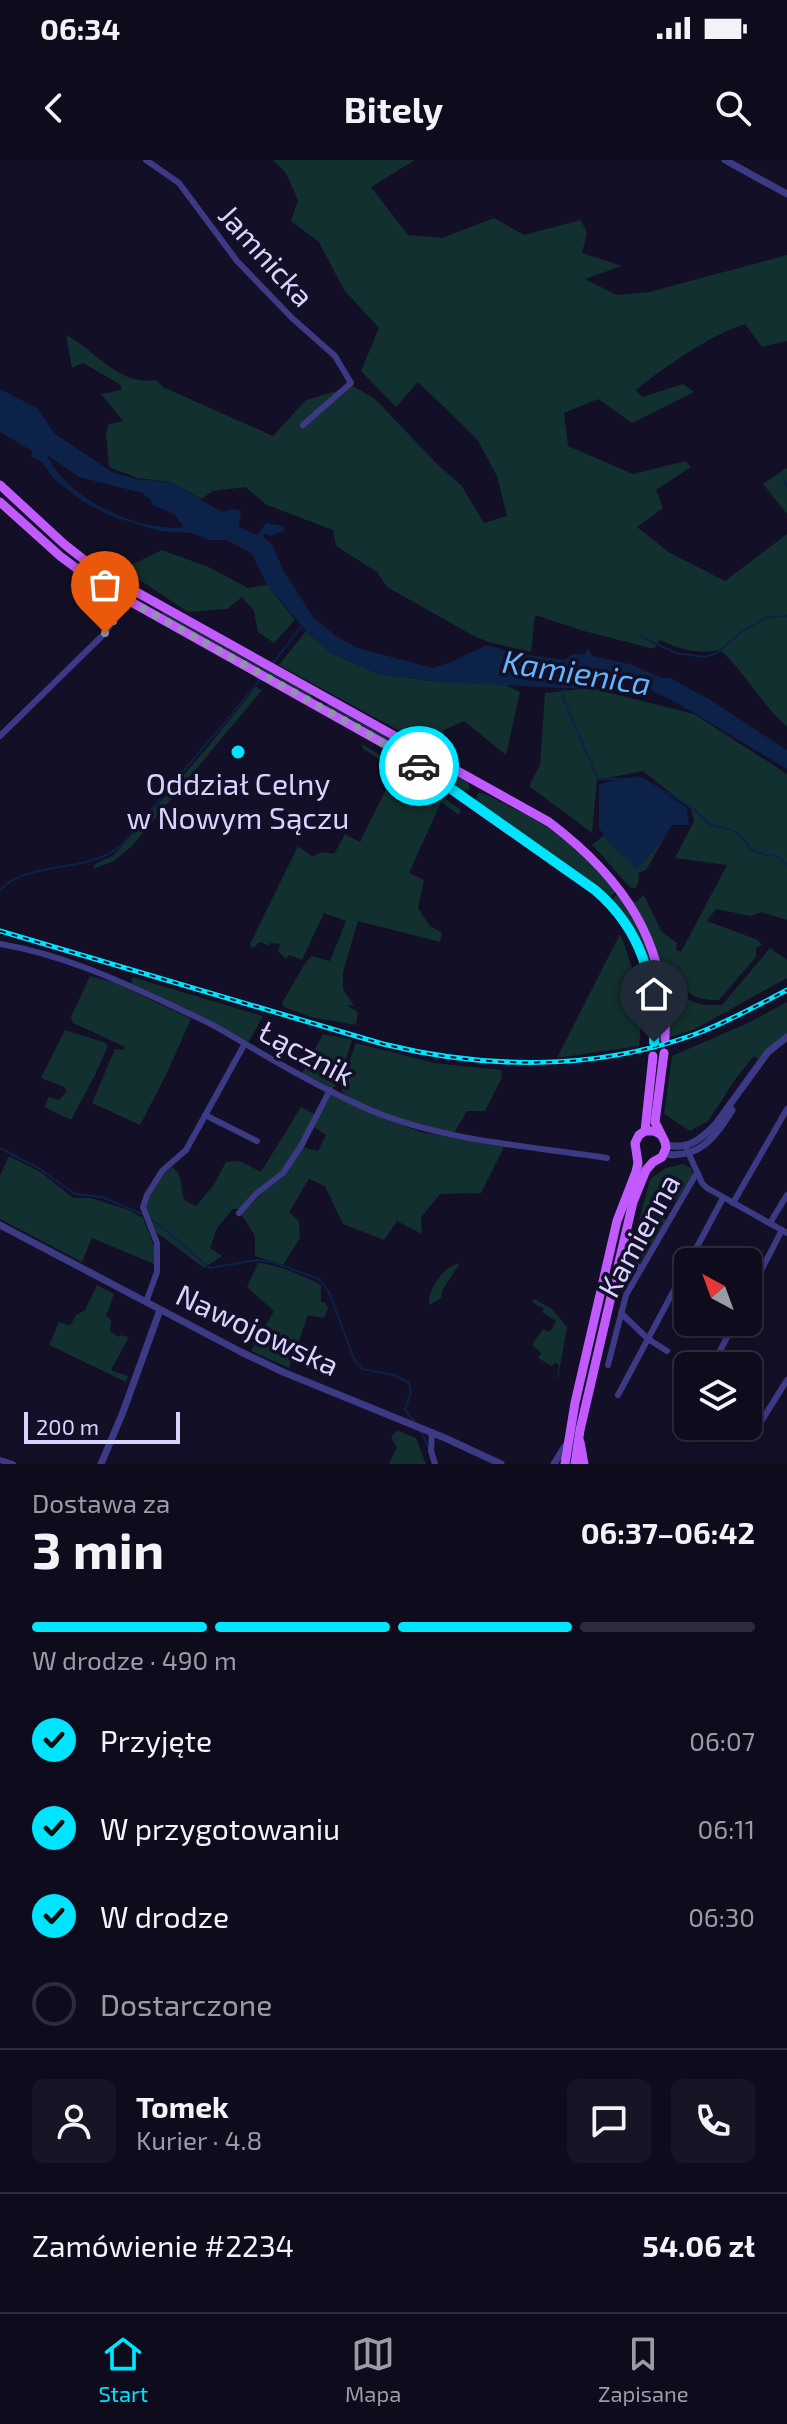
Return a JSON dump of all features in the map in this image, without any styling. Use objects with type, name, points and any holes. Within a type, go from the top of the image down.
[{"type":"main road","points":[[0,485],[64,544],[154,615],[390,747],[595,890],[620,913],[633,934],[645,964],[652,997],[654,1042]]},
{"type":"main road","points":[[0,502],[92,580],[160,605],[561,832],[593,858],[620,889],[642,926],[660,975],[665,1005],[665,1039]]},
{"type":"main road","points":[[15,516],[24,507]]},
{"type":"main road","points":[[154,615],[160,605]]},
{"type":"main road","points":[[468,800],[478,783]]},
{"type":"main road","points":[[575,1464],[579,1434],[633,1202],[646,1170],[665,1150],[655,1116],[664,1053]]},
{"type":"main road","points":[[653,1056],[645,1131],[636,1140],[634,1149],[644,1161],[653,1162]]},
{"type":"main road","points":[[645,1131],[660,1134]]},
{"type":"main road","points":[[565,1464],[617,1221],[636,1172],[637,1155]]},
{"type":"main road","points":[[579,1434],[584,1464]]},
{"type":"street","name":"Jamnicka","points":[[146,160],[179,183],[237,261],[292,318],[335,356],[351,383],[303,425]]},
{"type":"street","points":[[725,160],[787,194]]},
{"type":"street","points":[[0,736],[105,633],[130,595]]},
{"type":"street","name":"Łącznik","points":[[0,944],[85,966],[219,1028],[244,1045],[370,1110],[421,1129],[607,1158]]},
{"type":"street","name":"Kamienna","points":[[665,1150],[687,1150],[715,1125],[768,1052],[787,1037]]},
{"type":"street","points":[[146,1302],[157,1272],[157,1243],[143,1207],[147,1195],[162,1171],[186,1150],[244,1045]]},
{"type":"street","points":[[239,1213],[256,1194],[283,1173],[330,1090]]},
{"type":"street","points":[[733,1203],[787,1109]]},
{"type":"street","points":[[205,1115],[257,1141]]},
{"type":"street","points":[[687,1150],[707,1188],[785,1231],[762,1271]]},
{"type":"street","name":"Kamienna","points":[[608,1365],[626,1295],[698,1174]]},
{"type":"street","points":[[770,1223],[787,1195]]},
{"type":"street","points":[[696,1248],[723,1198]]},
{"type":"street","name":"Nawojowska","points":[[0,1225],[283,1372],[432,1432],[501,1464]]},
{"type":"street","points":[[620,1256],[641,1268]]},
{"type":"street","points":[[618,1395],[674,1290]]},
{"type":"street","points":[[101,1464],[160,1310]]},
{"type":"street","points":[[621,1313],[648,1339],[667,1351]]},
{"type":"street","points":[[762,1420],[787,1380]]},
{"type":"street","points":[[432,1432],[431,1451],[435,1464]]},
{"type":"street","points":[[554,1464],[568,1441]]},
{"type":"street","points":[[0,1460],[13,1464]]},
{"type":"green space","points":[[273,160],[415,160],[371,187],[408,235],[442,238],[494,218],[524,235],[581,220],[587,233],[582,253],[622,266],[585,279],[617,295],[649,292],[787,255],[787,341],[762,347],[745,324],[717,336],[636,390],[642,397],[683,384],[694,392],[632,423],[598,399],[564,413],[568,446],[633,474],[686,461],[691,467],[656,490],[663,508],[637,527],[670,553],[725,581],[787,534],[787,727],[720,650],[689,650],[660,640],[654,649],[535,615],[531,652],[488,642],[387,587],[377,572],[336,546],[333,530],[267,505],[245,487],[213,491],[201,499],[171,482],[137,478],[109,467],[106,433],[109,424],[123,421],[101,394],[121,390],[121,385],[83,363],[72,368],[66,335],[130,378],[156,380],[163,387],[273,436],[306,400],[353,386],[375,399],[461,485],[484,523],[507,516],[497,476],[477,439],[418,382],[396,407],[361,371],[379,328],[344,290],[319,242],[291,221],[298,200],[286,173]]},
{"type":"green space","points":[[787,469],[787,514],[763,484]]},
{"type":"green space","points":[[162,550],[211,568],[248,588],[267,585],[295,620],[274,643],[258,632],[254,611],[242,597],[227,609],[188,612],[129,573],[131,565]]},
{"type":"green space","points":[[163,612],[310,693],[314,700],[161,614]]},
{"type":"green space","points":[[306,631],[331,653],[378,674],[440,682],[502,683],[520,692],[506,755],[464,721],[444,730],[427,746],[279,665]]},
{"type":"green space","points":[[256,687],[262,690],[132,846],[114,861],[93,869],[95,864],[114,855]]},
{"type":"green space","points":[[590,688],[694,714],[787,774],[787,920],[761,912],[751,916],[716,909],[707,921],[758,940],[762,945],[756,948],[756,957],[719,1000],[695,997],[670,972],[663,972],[632,901],[636,902],[644,895],[661,931],[677,943],[676,950],[681,952],[727,865],[675,858],[694,821],[691,809],[643,771],[597,780],[592,833],[529,786],[540,765],[545,693]]},
{"type":"green space","points":[[328,704],[468,782],[470,789],[461,792],[324,706]]},
{"type":"green space","points":[[362,744],[461,810],[459,815],[441,802],[409,873],[424,880],[418,908],[429,925],[442,933],[440,942],[358,921],[343,972],[343,989],[354,1006],[346,1005],[358,1012],[356,1025],[310,1017],[284,1007],[282,1003],[311,956],[330,961],[346,921],[324,913],[302,960],[289,955],[286,959],[278,951],[280,944],[270,943],[269,946],[260,942],[252,949],[250,944],[298,846],[313,857],[323,852],[334,854],[345,834],[360,842],[396,769],[363,749]]},
{"type":"green space","points":[[478,793],[537,820],[564,838],[617,890],[610,898],[475,801]]},
{"type":"green space","points":[[608,832],[632,840],[662,842],[646,870],[638,873],[636,888],[631,888],[592,845]]},
{"type":"green space","points":[[619,892],[651,954],[659,981],[658,1036],[636,933],[611,900]]},
{"type":"green space","points":[[620,934],[637,989],[639,1046],[557,1058]]},
{"type":"green space","points":[[770,948],[787,960],[787,978],[695,1029],[671,1037],[664,976],[697,1003],[722,1005]]},
{"type":"green space","points":[[90,976],[116,983],[191,1019],[140,1125],[92,1103],[115,1049],[123,1050],[125,1047],[73,1023],[71,1017]]},
{"type":"green space","points":[[132,977],[263,1016],[248,1043],[208,1019],[132,984]]},
{"type":"green space","points":[[787,1002],[787,1034],[758,1059],[754,1056],[708,1121],[690,1131],[664,1114],[672,1056]]},
{"type":"green space","points":[[65,1030],[106,1043],[107,1048],[71,1120],[44,1107],[49,1097],[59,1100],[67,1091],[41,1078]]},
{"type":"green space","points":[[323,1034],[352,1040],[337,1085],[332,1088],[302,1073]]},
{"type":"green space","points":[[356,1043],[434,1063],[501,1070],[502,1077],[485,1111],[467,1111],[454,1133],[380,1112],[342,1092],[342,1082]]},
{"type":"green space","points":[[331,1095],[421,1132],[504,1147],[481,1193],[440,1194],[421,1217],[422,1234],[397,1221],[384,1240],[343,1224],[325,1186],[309,1179],[289,1212],[299,1221],[300,1238],[283,1265],[255,1256],[255,1236],[241,1214],[283,1177],[302,1147],[318,1151],[326,1135],[314,1127]]},
{"type":"green space","points":[[301,1107],[314,1114],[304,1137],[280,1174],[239,1209],[233,1209],[217,1228],[210,1248],[222,1256],[204,1268],[156,1232],[145,1206],[161,1176],[172,1167],[179,1175],[185,1201],[196,1206],[213,1186],[226,1162],[240,1161],[261,1172]]},
{"type":"green space","points":[[9,1156],[42,1173],[73,1198],[91,1198],[143,1218],[154,1246],[154,1264],[92,1238],[82,1262],[0,1219],[0,1176]]},
{"type":"green space","points":[[683,1164],[691,1168],[693,1174],[677,1200],[672,1202],[674,1198],[666,1193],[657,1207],[666,1220],[641,1262],[629,1259],[650,1179],[666,1168]]},
{"type":"green space","points":[[258,1263],[290,1271],[321,1285],[321,1302],[326,1303],[328,1309],[324,1318],[308,1315],[289,1368],[251,1351],[274,1311],[247,1287]]},
{"type":"green space","points":[[460,1263],[443,1289],[441,1298],[429,1305],[438,1280],[448,1269]]},
{"type":"green space","points":[[97,1285],[114,1294],[106,1316],[111,1320],[110,1331],[119,1337],[129,1337],[111,1370],[128,1376],[126,1382],[49,1345],[59,1322],[70,1326],[76,1315],[85,1310]]},
{"type":"green space","points":[[534,1299],[552,1309],[567,1327],[557,1380],[559,1365],[555,1362],[552,1366],[538,1358],[541,1353],[532,1345],[543,1329],[550,1332],[556,1321],[532,1302]]},
{"type":"green space","points":[[399,1431],[416,1438],[426,1464],[389,1464],[397,1447],[391,1438]]},
{"type":"water","name":"Kamienica","points":[[0,389],[37,408],[54,433],[112,472],[137,479],[171,482],[222,512],[233,509],[241,511],[239,527],[257,535],[266,523],[284,526],[284,531],[262,536],[272,544],[283,570],[314,618],[357,648],[433,668],[487,645],[565,660],[572,654],[584,655],[588,648],[592,656],[630,664],[670,678],[709,699],[787,750],[787,769],[672,700],[631,681],[610,679],[584,685],[582,689],[440,682],[378,674],[331,653],[306,631],[267,585],[252,554],[227,540],[159,531],[111,516],[82,501],[53,478],[42,462],[31,457],[32,451],[0,432]],"holes":[[[47,455],[79,477],[142,493],[151,500],[152,505],[174,514],[183,527],[145,524],[105,509],[70,485]]]},
{"type":"water","points":[[638,776],[687,808],[689,825],[672,825],[637,869],[609,843],[599,828],[599,784]]},
{"type":"waterway","points":[[784,480],[787,487]]},
{"type":"waterway","points":[[640,636],[676,653],[705,657],[717,653],[740,633],[765,618],[787,616]]},
{"type":"waterway","name":"Łącznik","points":[[273,663],[301,627]]},
{"type":"waterway","name":"Łącznik","points":[[0,890],[25,874],[90,861],[119,847],[262,677]]},
{"type":"waterway","name":"Kamienica","points":[[564,690],[567,708],[598,779],[627,779]]},
{"type":"waterway","points":[[641,778],[690,806],[711,825],[739,834],[752,850],[774,855],[787,864]]},
{"type":"waterway","points":[[0,1148],[40,1169],[75,1194],[102,1197],[142,1214]]},
{"type":"waterway","points":[[151,1220],[210,1268],[257,1260],[272,1262],[319,1279],[329,1292],[354,1359],[362,1369],[394,1375],[409,1383],[411,1392],[405,1410],[415,1422]]},
{"type":"waterway","points":[[421,1431],[428,1447]]},
{"type":"railway","points":[[0,931],[383,1044],[499,1062],[578,1060],[655,1047],[717,1025],[787,990]]},
{"type":"way so far","points":[[105,633],[128,600],[365,732],[419,766]]},
{"type":"place","name":"Oddział Celny w Nowym Sączu","points":[[238,752]]},
{"type":"route","points":[[419,766],[595,890],[620,913],[633,934],[645,964],[652,997],[654,1042]]}]
